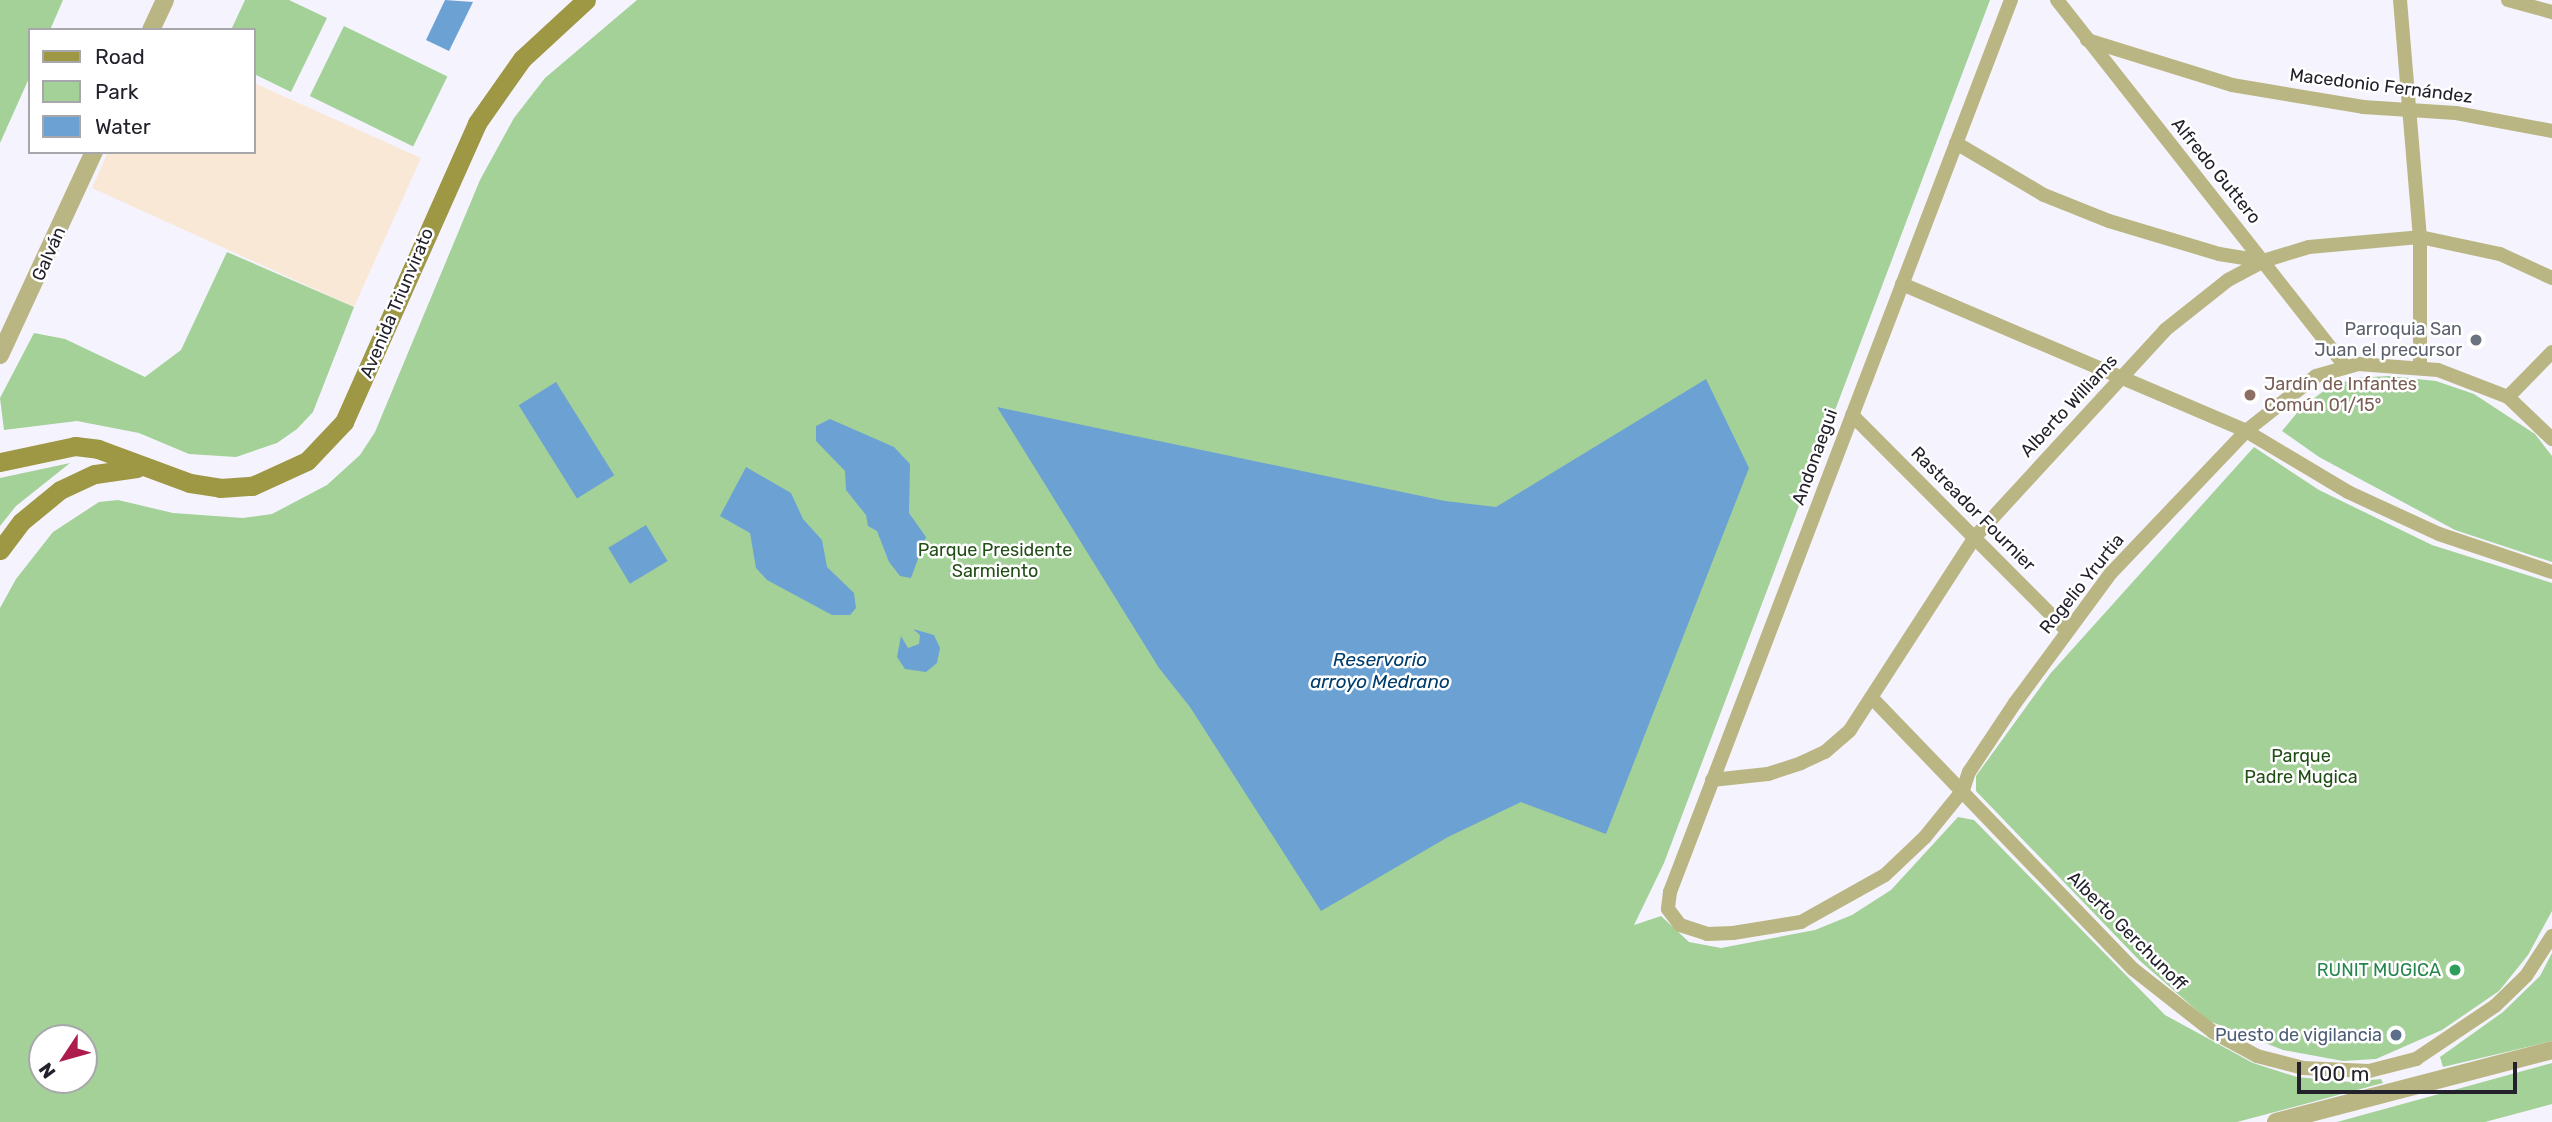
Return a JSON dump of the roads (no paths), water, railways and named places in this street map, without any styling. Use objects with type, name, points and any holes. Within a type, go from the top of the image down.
[{"type":"main road","name":"Avenida Triunvirato","points":[[0,462],[75,446],[98,449],[138,468],[210,486],[252,486],[279,477],[326,445],[356,398],[477,123],[522,59],[586,0]]},
{"type":"main road","name":"Avenida Triunvirato","points":[[0,550],[21,522],[60,490],[95,474],[138,468]]},
{"type":"street","points":[[152,28],[165,0]]},
{"type":"street","name":"Andonaegui","points":[[1680,925],[1668,909],[1670,892],[2011,0]]},
{"type":"street","name":"Alfredo Guttero","points":[[2057,0],[2345,366]]},
{"type":"street","points":[[2400,0],[2420,237],[2420,365]]},
{"type":"street","points":[[2508,0],[2552,12]]},
{"type":"street","name":"Macedonio Fernández","points":[[2087,40],[2232,85],[2363,107],[2497,119],[2552,131]]},
{"type":"street","points":[[1956,144],[2044,195],[2109,221],[2219,254],[2263,261]]},
{"type":"street","name":"Galván","points":[[0,355],[93,154]]},
{"type":"street","name":"Alberto Williams","points":[[1712,780],[1768,774],[1813,758],[1850,730],[1873,699],[1974,538],[2165,330],[2228,279],[2263,261],[2309,247],[2420,237],[2501,254],[2552,278]]},
{"type":"street","points":[[1902,284],[2246,431],[2392,514],[2470,548],[2552,572]]},
{"type":"street","points":[[2508,397],[2552,352]]},
{"type":"street","name":"Rogelio Yrurtia","points":[[1680,925],[1707,933],[1733,933],[1801,922],[1885,875],[1925,837],[1963,790],[1969,772],[2067,631],[2111,573],[2246,431],[2316,376],[2345,366],[2420,365],[2472,380],[2508,397],[2552,439]]},
{"type":"street","name":"Rastreador Fournier","points":[[1852,415],[2067,631]]},
{"type":"street","name":"Alberto Gerchunoff","points":[[1873,699],[2133,969],[2213,1032],[2257,1055],[2303,1068],[2370,1071],[2416,1059],[2495,1006],[2526,976],[2552,936]]},
{"type":"street","points":[[2276,1122],[2552,1050]]},
{"type":"street","points":[[2416,1059],[2421,1083]]},
{"type":"water","points":[[445,0],[473,2],[449,51],[426,40]]},
{"type":"water","name":"Reservorio arroyo Medrano","points":[[1706,379],[1749,468],[1606,834],[1521,802],[1448,837],[1321,911],[1190,707],[1159,668],[997,407],[1445,501],[1496,507]]},
{"type":"water","points":[[556,382],[614,475],[577,499],[519,405]]},
{"type":"water","points":[[830,419],[894,447],[910,464],[909,513],[926,537],[911,578],[900,576],[889,562],[877,531],[868,526],[866,515],[846,490],[845,471],[816,441],[816,426]]},
{"type":"water","points":[[746,467],[791,493],[803,519],[822,540],[827,567],[854,593],[856,608],[850,615],[832,615],[767,580],[756,568],[750,533],[720,516]]},
{"type":"water","points":[[646,525],[668,561],[630,584],[608,548]]},
{"type":"water","points":[[913,629],[934,635],[940,648],[937,663],[926,672],[905,669],[897,657],[901,636],[908,648],[919,644],[920,635]]},
{"type":"place","name":"Parroquia San Juan el precursor","points":[[2476,340]]},
{"type":"place","name":"Jardín de Infantes Común 01/15°","points":[[2250,395]]},
{"type":"place","name":"RUNIT MUGICA","points":[[2455,970]]},
{"type":"place","name":"Puesto de vigilancia","points":[[2396,1035]]},
{"type":"park label","name":"Parque Presidente Sarmiento","points":[[995,561]]},
{"type":"park label","name":"Parque Padre Mugica","points":[[2301,767]]}]
